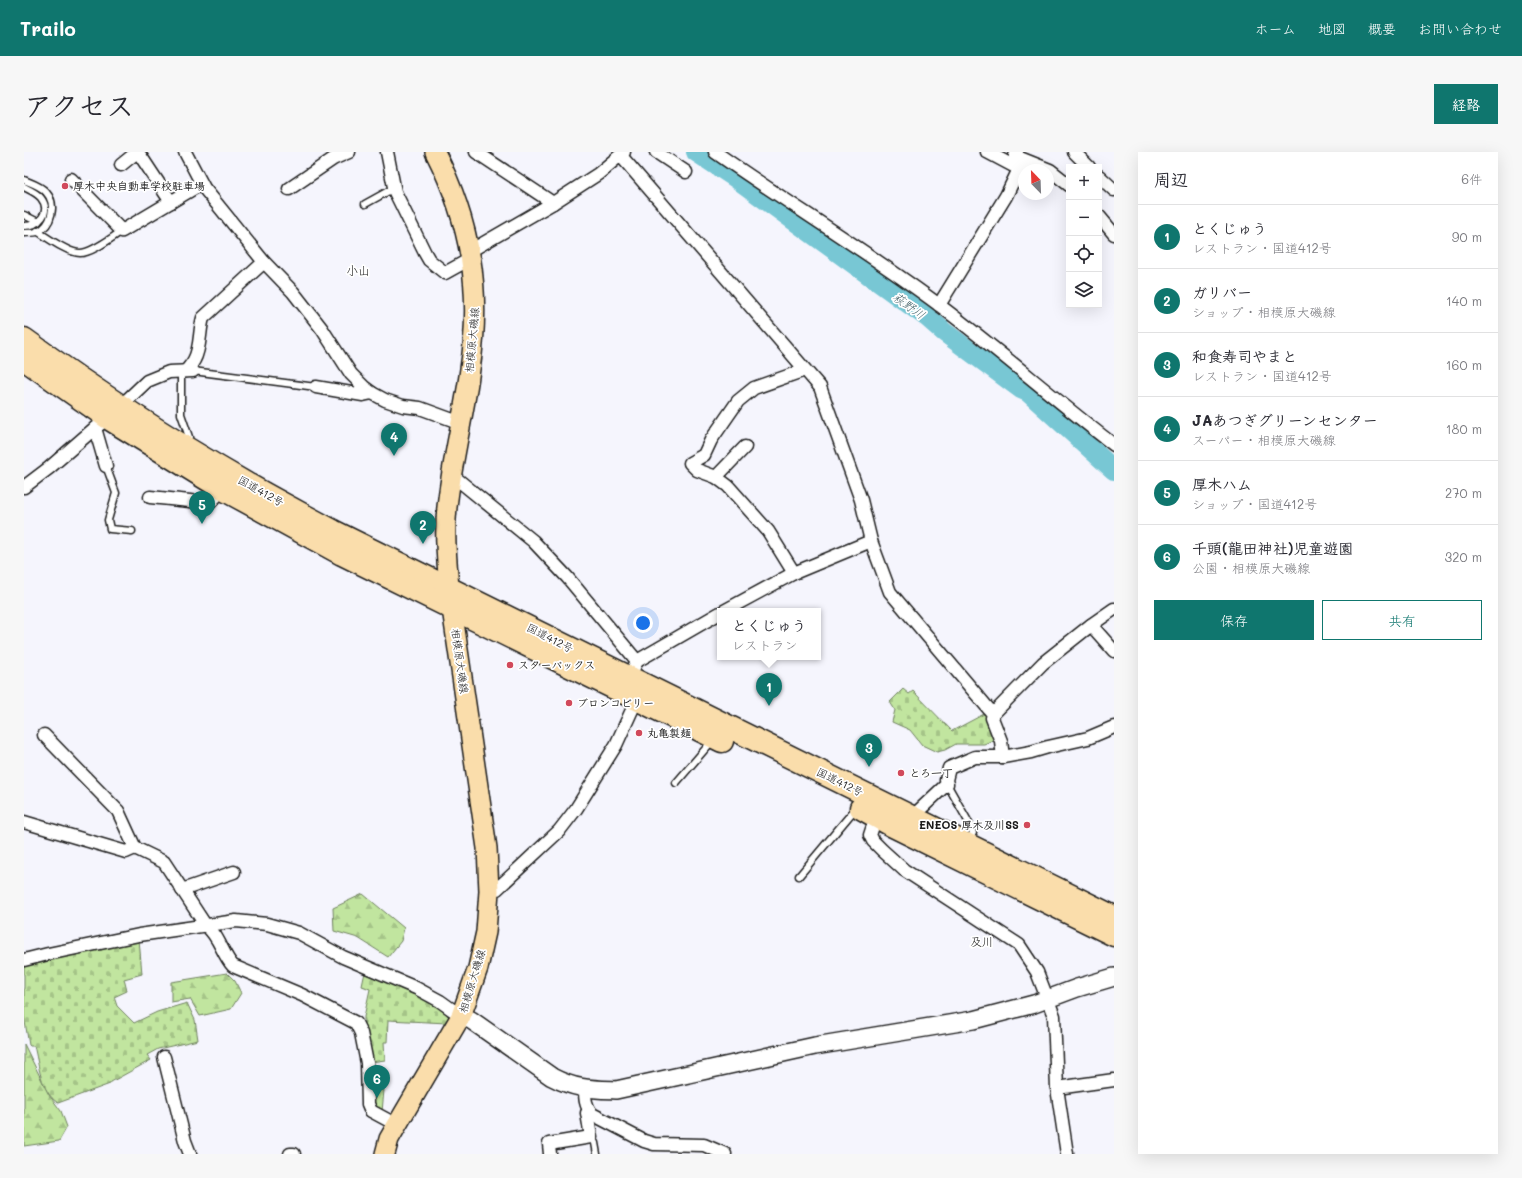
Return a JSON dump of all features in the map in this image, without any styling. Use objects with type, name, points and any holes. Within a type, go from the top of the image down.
[{"type":"highway","name":"国道412号","points":[[24,339],[108,417],[182,445],[242,482],[326,527],[451,599],[494,628],[636,699],[857,806],[876,817],[1114,935]]},
{"type":"highway","name":"国道412号","points":[[24,359],[108,417],[223,489],[342,554],[451,599],[633,669],[878,802],[968,844],[1114,917]]},
{"type":"main road","name":"相模原大磯線","points":[[385,1154],[389,1139],[461,1016],[478,968],[486,932],[490,891],[487,848],[451,599],[446,528],[447,506],[471,368],[475,302],[471,254],[452,188],[435,152]]},
{"type":"street","points":[[121,164],[137,152],[171,202]]},
{"type":"street","points":[[185,152],[202,184],[264,262],[292,292],[322,329],[352,374],[364,387],[385,400],[403,406],[420,408],[461,423]]},
{"type":"street","points":[[289,189],[333,159],[349,152]]},
{"type":"street","points":[[387,152],[394,188],[401,206],[425,253],[434,264],[445,273],[471,254],[598,174],[622,154],[820,388],[861,500],[871,541],[890,592],[993,714]]},
{"type":"street","points":[[476,152],[553,203]]},
{"type":"street","points":[[656,152],[686,172]]},
{"type":"street","points":[[715,152],[939,305],[1114,445]]},
{"type":"street","points":[[987,152],[1018,168]]},
{"type":"street","points":[[1017,152],[1015,156],[1050,170],[1066,183]]},
{"type":"street","points":[[1074,152],[1086,164]]},
{"type":"street","points":[[939,305],[1006,196],[1018,171]]},
{"type":"street","points":[[71,179],[122,231],[202,184]]},
{"type":"street","points":[[1102,179],[1114,190]]},
{"type":"street","points":[[1102,220],[1114,234]]},
{"type":"street","points":[[24,487],[108,417],[147,381],[169,372],[187,371],[195,360],[203,318],[264,262]]},
{"type":"street","points":[[794,573],[768,530],[728,486],[716,477],[697,470],[690,463],[704,455],[711,440],[738,401],[754,388],[805,370]]},
{"type":"street","points":[[316,387],[363,395],[372,393]]},
{"type":"street","points":[[106,466],[108,417]]},
{"type":"street","points":[[716,477],[745,447]]},
{"type":"street","points":[[452,475],[533,541],[567,577],[633,669],[717,615]]},
{"type":"street","points":[[150,497],[210,503],[223,489]]},
{"type":"street","points":[[730,608],[794,573],[871,541]]},
{"type":"street","points":[[1003,757],[1001,741],[992,718],[993,714],[1043,663],[1114,609]]},
{"type":"street","points":[[1091,625],[1114,651]]},
{"type":"street","points":[[490,891],[497,889],[559,831],[576,809],[616,745],[636,699]]},
{"type":"street","points":[[912,817],[947,784],[946,780],[949,768],[975,757],[1003,757],[1085,739],[1114,727]]},
{"type":"street","points":[[44,735],[118,811],[135,848],[164,862],[206,926],[211,930],[233,966],[302,995],[356,1023],[362,1033],[367,1062],[368,1104],[371,1110],[397,1125]]},
{"type":"street","points":[[876,817],[870,834],[872,840],[904,870],[1008,937],[1018,945],[1037,972],[1054,1016],[1057,1088],[1066,1154]]},
{"type":"street","points":[[24,822],[126,852],[135,848]]},
{"type":"street","points":[[182,890],[234,872]]},
{"type":"street","points":[[24,960],[139,935],[236,921],[267,924],[299,933],[343,957],[416,988],[440,1001],[461,1016],[479,1025],[552,1077],[570,1086],[616,1090],[815,1046],[972,1020],[1034,1004],[1077,988],[1114,977]]},
{"type":"street","points":[[164,1057],[185,1141],[190,1154]]},
{"type":"street","points":[[1057,1088],[1114,1080]]},
{"type":"street","points":[[585,1088],[585,1101],[592,1114],[644,1141],[654,1144],[704,1145],[725,1154]]},
{"type":"street","points":[[550,1154],[549,1144],[591,1137],[587,1113],[589,1110]]},
{"type":"lane","points":[[24,180],[44,190],[48,193],[51,200],[51,217],[47,224],[37,232]]},
{"type":"lane","points":[[24,187],[39,196],[44,203],[45,209],[44,215],[38,222],[24,226]]},
{"type":"lane","points":[[365,204],[394,188]]},
{"type":"lane","points":[[24,215],[38,222]]},
{"type":"lane","points":[[24,233],[37,232],[73,252],[80,253],[92,250],[122,231]]},
{"type":"lane","points":[[182,445],[189,437],[181,414],[187,371],[316,387]]},
{"type":"lane","points":[[106,466],[116,493],[108,520],[110,529],[132,531]]},
{"type":"lane","points":[[676,783],[715,737]]},
{"type":"lane","points":[[947,784],[968,821],[973,833],[968,844]]},
{"type":"lane","points":[[799,876],[857,806]]},
{"type":"lane","points":[[591,1137],[595,1144],[597,1154]]},
{"type":"green space","points":[[903,689],[909,694],[913,691],[952,731],[986,713],[998,738],[984,744],[956,744],[945,750],[937,752],[922,745],[910,730],[892,722],[895,710],[890,702]]},
{"type":"green space","points":[[363,894],[404,928],[401,941],[388,957],[358,938],[334,931],[333,908]]},
{"type":"green space","points":[[139,939],[142,974],[124,979],[127,991],[114,997],[117,1006],[134,1023],[157,1012],[187,1003],[195,1020],[198,1040],[158,1049],[147,1055],[151,1060],[111,1082],[110,1084],[58,1103],[47,1092],[41,1077],[34,1046],[29,1045],[24,1016],[24,965]]},
{"type":"green space","points":[[365,972],[409,990],[430,1002],[449,1017],[447,1023],[388,1020],[387,1042],[384,1042],[385,1060],[371,1062],[364,1032],[364,1017],[370,989],[362,986]]},
{"type":"green space","points":[[227,973],[235,981],[241,993],[231,1009],[200,1016],[190,999],[171,1002],[171,982]]},
{"type":"green space","points":[[24,1044],[49,1095],[61,1111],[67,1127],[59,1141],[24,1146]]},
{"type":"green space","points":[[370,1090],[384,1090],[382,1112],[374,1108]]},
{"type":"waterway","name":"萩野川","points":[[696,152],[737,179],[928,318],[944,332],[1021,389],[1028,392],[1114,470]]},
{"type":"place","name":"厚木中央自動車学校駐車場","points":[[65,186]]},
{"type":"place","name":"JAあつぎグリーンセンター","points":[[394,456]]},
{"type":"place","name":"厚木ハム","points":[[202,524]]},
{"type":"place","name":"ガリバー","points":[[423,544]]},
{"type":"place","name":"スターバックス","points":[[510,665]]},
{"type":"place","name":"ブロンコビリー","points":[[569,703]]},
{"type":"place","name":"とくじゅう","points":[[769,706]]},
{"type":"place","name":"丸亀製麺","points":[[639,733]]},
{"type":"place","name":"和食寿司やまと","points":[[869,767]]},
{"type":"place","name":"とろ一丁","points":[[901,773]]},
{"type":"place","name":"ENEOS 厚木及川SS","points":[[1027,825]]},
{"type":"place","name":"千頭(龍田神社)児童遊園","points":[[377,1098]]},
{"type":"district","name":"小山","points":[[358,271]]},
{"type":"district","name":"及川","points":[[982,942]]}]
